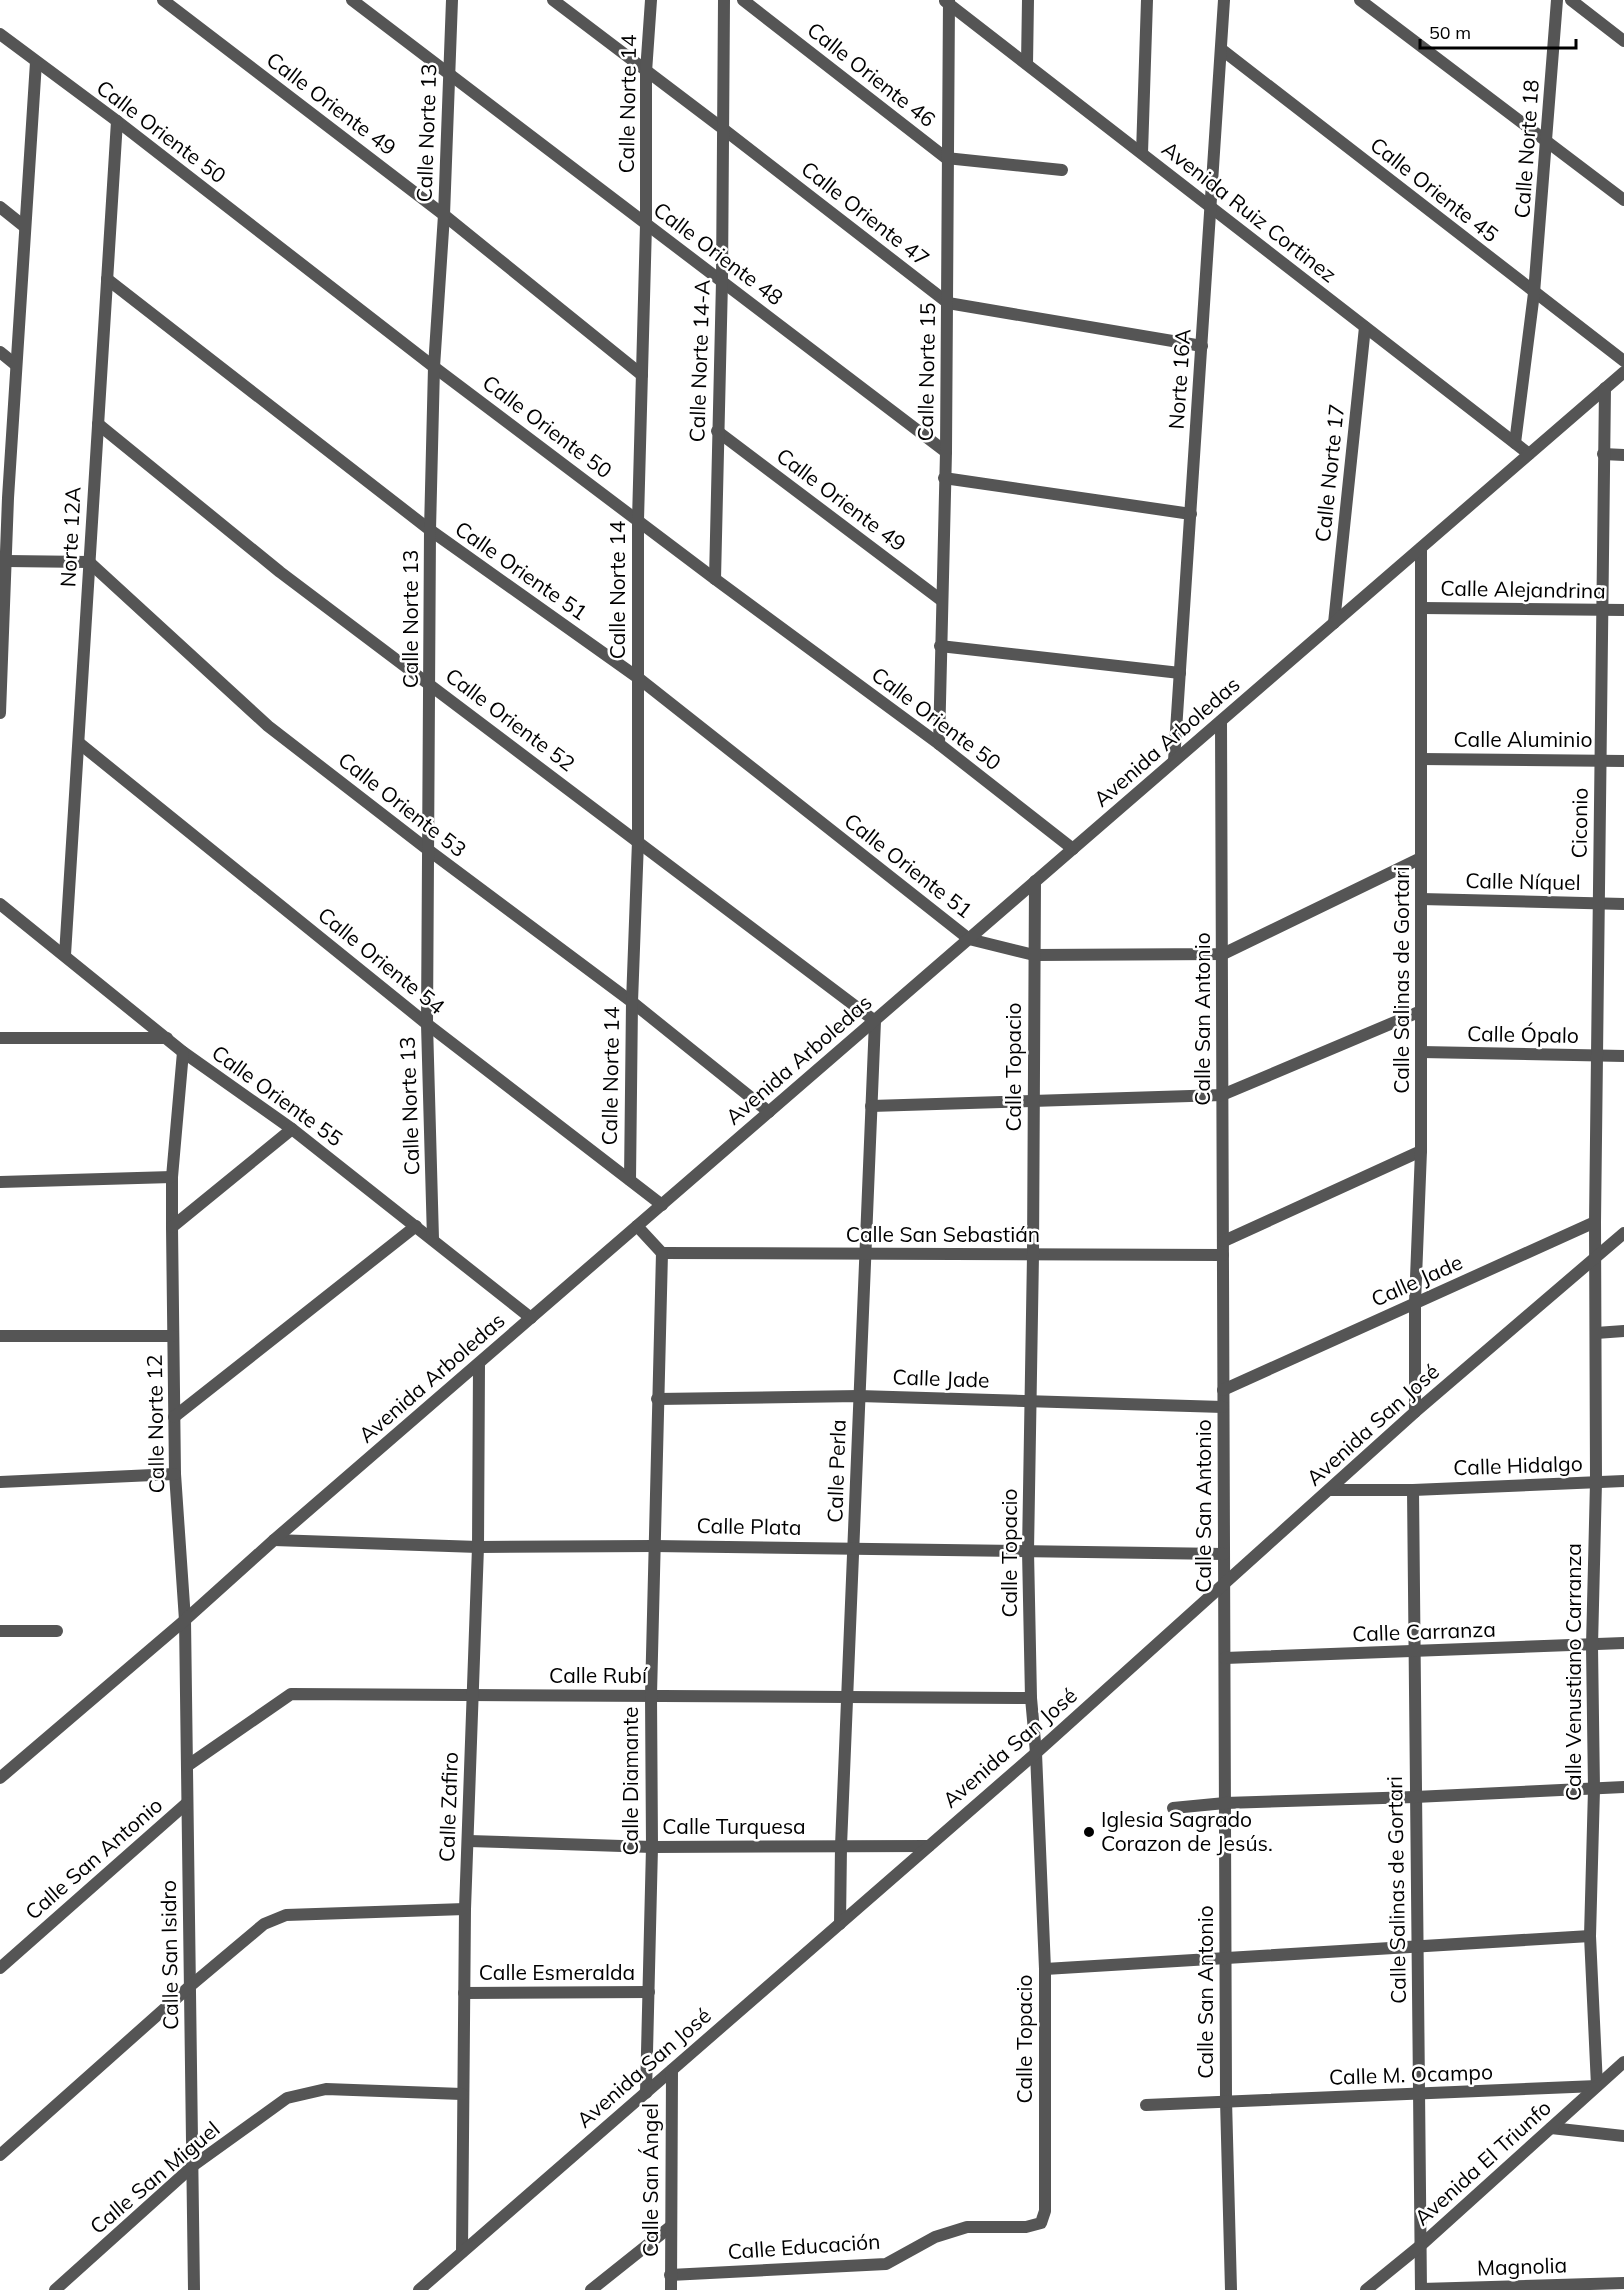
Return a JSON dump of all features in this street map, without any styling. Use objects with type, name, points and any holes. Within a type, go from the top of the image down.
[{"type":"street","name":"Calle Oriente 49","points":[[163,0],[444,215],[642,375]]},
{"type":"street","name":"Calle Oriente 48","points":[[352,0],[946,452]]},
{"type":"street","name":"Calle Norte 13","points":[[433,1239],[427,1024],[430,530],[434,367],[444,215],[452,0]]},
{"type":"street","name":"Calle Oriente 47","points":[[553,0],[948,303],[1202,346]]},
{"type":"street","name":"Calle Norte 14","points":[[630,1180],[632,1002],[638,841],[638,520],[646,225],[646,72],[651,0]]},
{"type":"street","name":"Calle Norte 14-A","points":[[715,579],[722,281],[724,0]]},
{"type":"street","name":"Calle Oriente 46","points":[[743,0],[946,158]]},
{"type":"street","points":[[1027,64],[1028,0]]},
{"type":"street","points":[[1142,153],[1146,0]]},
{"type":"street","name":"Norte 16A","points":[[1174,761],[1224,0]]},
{"type":"street","points":[[1360,0],[1624,200]]},
{"type":"street","name":"Calle Norte 18","points":[[1515,443],[1534,293],[1557,0]]},
{"type":"street","points":[[1571,0],[1624,41]]},
{"type":"street","name":"Calle Norte 15","points":[[939,744],[940,600],[946,452],[948,303],[947,1]]},
{"type":"street","name":"Avenida Ruiz Cortinez","points":[[947,1],[1529,454]]},
{"type":"street","name":"Calle Oriente 50","points":[[0,34],[117,121],[434,367],[939,744],[1073,849]]},
{"type":"street","name":"Calle Oriente 45","points":[[1221,49],[1624,361]]},
{"type":"street","points":[[0,712],[7,561],[4,496],[16,365],[36,62]]},
{"type":"street","name":"Norte 12A","points":[[65,955],[117,121]]},
{"type":"street","points":[[946,158],[1062,170]]},
{"type":"street","points":[[0,207],[25,227]]},
{"type":"street","name":"Calle Oriente 51","points":[[107,279],[430,530],[637,677],[969,939]]},
{"type":"street","name":"Calle Norte 17","points":[[1334,623],[1365,327]]},
{"type":"street","points":[[0,352],[16,365]]},
{"type":"street","name":"Avenida Arboledas","points":[[0,1778],[1624,372]]},
{"type":"street","name":"Ciconio","points":[[1595,1257],[1605,388]]},
{"type":"street","name":"Calle Oriente 52","points":[[98,423],[280,572],[874,1020]]},
{"type":"street","name":"Calle Oriente 49","points":[[717,431],[940,600]]},
{"type":"street","points":[[1604,454],[1624,454]]},
{"type":"street","points":[[944,478],[1191,514]]},
{"type":"street","name":"Calle Salinas de Gortari","points":[[1415,1412],[1415,1303],[1421,1151],[1421,548]]},
{"type":"street","points":[[7,561],[89,562]]},
{"type":"street","name":"Calle Oriente 53","points":[[89,562],[268,726],[427,849],[632,1002],[769,1112]]},
{"type":"street","name":"Calle Alejandrina","points":[[1421,608],[1624,610]]},
{"type":"street","points":[[940,646],[1180,674]]},
{"type":"street","name":"Calle San Antonio","points":[[1221,721],[1226,2100],[1231,2290]]},
{"type":"street","name":"Calle Oriente 54","points":[[79,743],[427,1024],[662,1205]]},
{"type":"street","name":"Calle Aluminio","points":[[1421,759],[1624,760]]},
{"type":"street","points":[[969,939],[1034,955],[1223,954],[1421,858]]},
{"type":"street","name":"Calle Topacio","points":[[1035,881],[1033,1255],[1028,1551],[1031,1698],[1036,1753],[1045,1969],[1045,2211],[1041,2223]]},
{"type":"street","name":"Calle Níquel","points":[[1421,899],[1624,904]]},
{"type":"street","name":"Calle Oriente 55","points":[[0,904],[183,1052],[292,1129],[531,1318]]},
{"type":"street","points":[[871,1106],[1222,1095],[1421,1011]]},
{"type":"street","name":"Calle Perla","points":[[840,1924],[841,1846],[867,1254],[874,1020]]},
{"type":"street","points":[[0,1038],[167,1038]]},
{"type":"street","name":"Calle Norte 12","points":[[183,1052],[172,1178],[172,1227],[175,1474],[184,1620]]},
{"type":"street","name":"Calle Ópalo","points":[[1421,1052],[1624,1056]]},
{"type":"street","points":[[172,1227],[292,1129]]},
{"type":"street","points":[[1224,1241],[1421,1151]]},
{"type":"street","points":[[0,1182],[172,1178]]},
{"type":"street","name":"Calle Jade","points":[[1224,1390],[1595,1222]]},
{"type":"street","points":[[174,1417],[416,1226]]},
{"type":"street","points":[[637,1226],[662,1253]]},
{"type":"street","name":"Avenida San José","points":[[419,2290],[1036,1753],[1415,1412],[1624,1233]]},
{"type":"street","name":"Calle San Sebastián","points":[[662,1253],[1223,1255]]},
{"type":"street","name":"Calle Diamante","points":[[646,2094],[652,1847],[651,1695],[662,1253]]},
{"type":"street","name":"Calle Venustiano Carranza","points":[[1595,1257],[1596,1482],[1592,1646],[1594,1789],[1590,1936],[1597,2086]]},
{"type":"street","points":[[1596,1333],[1624,1331]]},
{"type":"street","points":[[0,1336],[173,1336]]},
{"type":"street","name":"Calle Zafiro","points":[[462,2252],[465,1910],[478,1546],[479,1364]]},
{"type":"street","name":"Calle Jade","points":[[657,1399],[859,1396],[1223,1407]]},
{"type":"street","points":[[0,1482],[175,1474]]},
{"type":"street","name":"Calle Hidalgo","points":[[1330,1490],[1413,1490],[1624,1481]]},
{"type":"street","name":"Calle Salinas de Gortari","points":[[1413,1490],[1421,2290]]},
{"type":"street","name":"Calle Plata","points":[[274,1540],[478,1546],[853,1548],[1224,1554]]},
{"type":"street","name":"Calle San Isidro","points":[[184,1620],[195,2290]]},
{"type":"street","points":[[0,1631],[57,1631]]},
{"type":"street","name":"Calle Carranza","points":[[1225,1658],[1624,1643]]},
{"type":"street","name":"Calle Rubí","points":[[186,1766],[291,1694],[1031,1698]]},
{"type":"street","points":[[1173,1808],[1225,1803],[1624,1787]]},
{"type":"street","name":"Calle San Antonio","points":[[0,1968],[187,1803]]},
{"type":"street","name":"Calle Turquesa","points":[[469,1841],[652,1847],[929,1846]]},
{"type":"street","points":[[0,2155],[189,1987],[264,1924],[286,1915],[465,1910]]},
{"type":"street","points":[[1045,1969],[1590,1936]]},
{"type":"street","name":"Calle Esmeralda","points":[[464,1993],[650,1992]]},
{"type":"street","name":"Avenida El Triunfo","points":[[1366,2290],[1420,2246],[1624,2062]]},
{"type":"street","name":"Calle San Ángel","points":[[671,2290],[672,2070]]},
{"type":"street","name":"Calle M. Ocampo","points":[[1146,2105],[1597,2086]]},
{"type":"street","name":"Calle San Miguel","points":[[55,2290],[194,2165],[288,2098],[326,2089],[462,2094]]},
{"type":"street","points":[[1551,2128],[1624,2136]]},
{"type":"street","name":"Calle Educación","points":[[670,2275],[886,2264],[934,2237],[967,2227],[1026,2228],[1041,2223]]},
{"type":"street","points":[[591,2290],[670,2227]]},
{"type":"street","name":"Magnolia","points":[[1421,2290],[1624,2283]]},
{"type":"place","name":"Iglesia Sagrado Corazon de Jesús.","points":[[1089,1832]]}]
